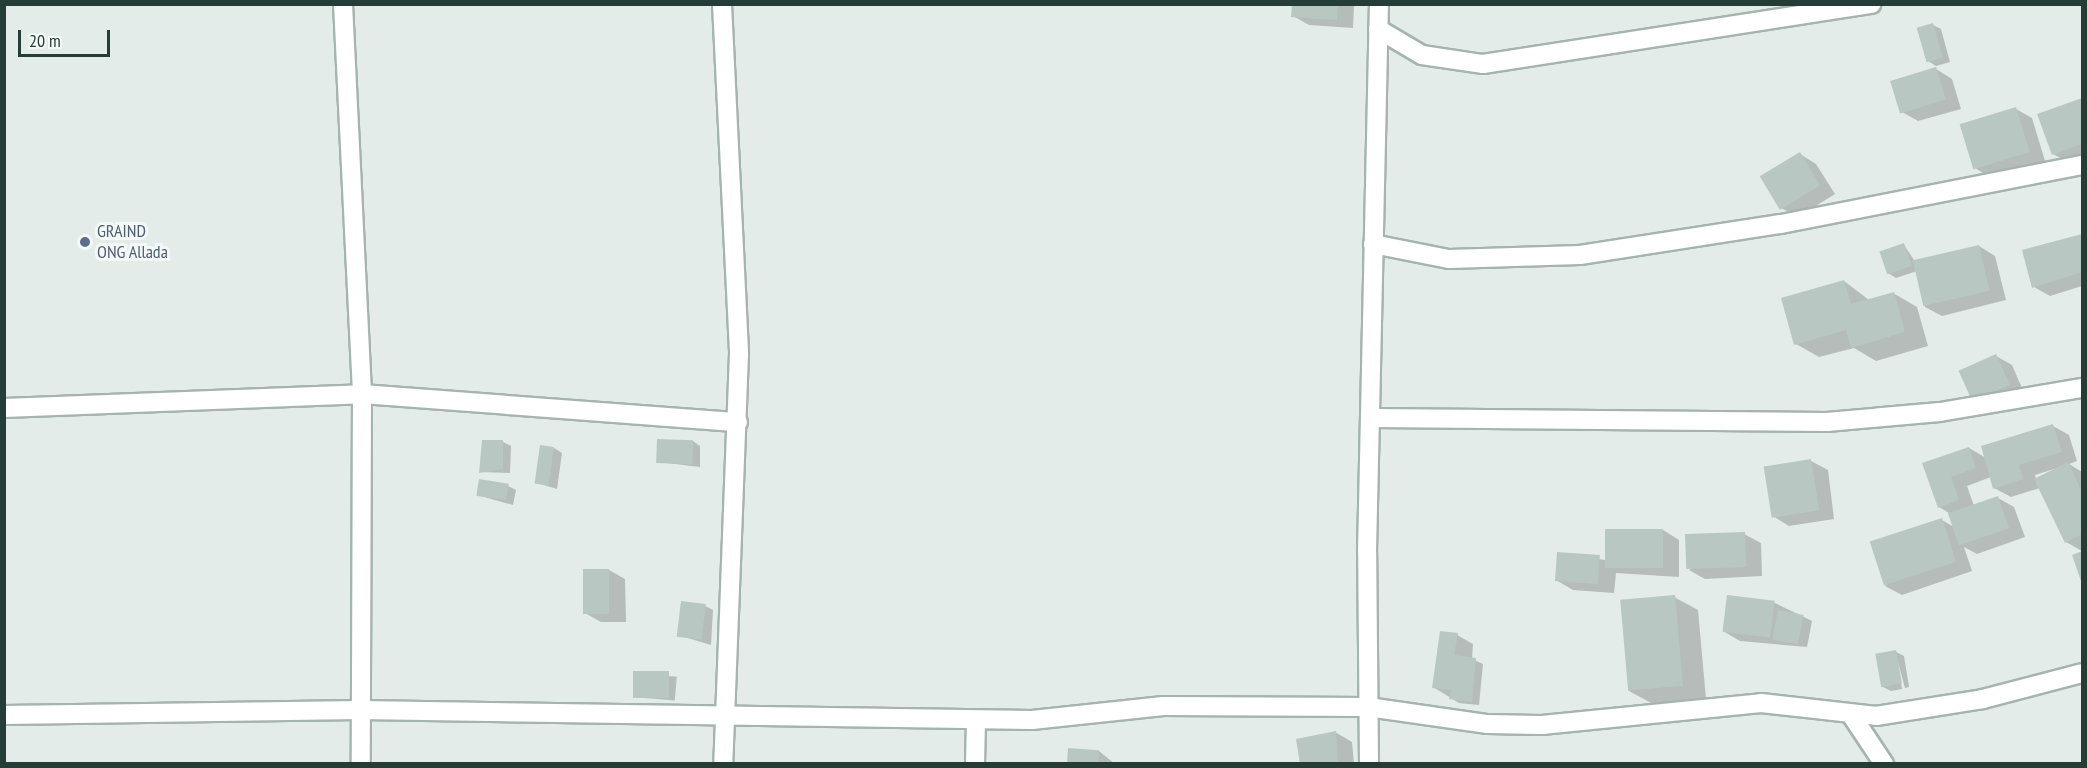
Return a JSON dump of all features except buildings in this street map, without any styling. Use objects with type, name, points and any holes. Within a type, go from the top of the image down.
[{"type":"street","points":[[343,4],[362,394],[361,764]]},
{"type":"street","points":[[722,4],[738,422],[723,764]]},
{"type":"street","points":[[1369,764],[1373,244],[1379,4]]},
{"type":"street","points":[[1378,29],[1422,55],[1483,64],[1871,4]]},
{"type":"street","points":[[1373,244],[1449,259],[1580,255],[1780,224],[2082,165]]},
{"type":"street","points":[[1373,418],[1827,422],[1940,412],[2082,388]]},
{"type":"street","points":[[4,408],[362,394],[738,422]]},
{"type":"street","points":[[4,715],[360,710],[976,720],[1163,706],[1368,707],[1509,724],[1761,703],[1852,716],[1983,699],[2082,673]]},
{"type":"street","points":[[1852,716],[1884,764]]},
{"type":"street","points":[[975,764],[976,720]]},
{"type":"place","name":"GRAIND ONG Allada","points":[[85,242]]}]
